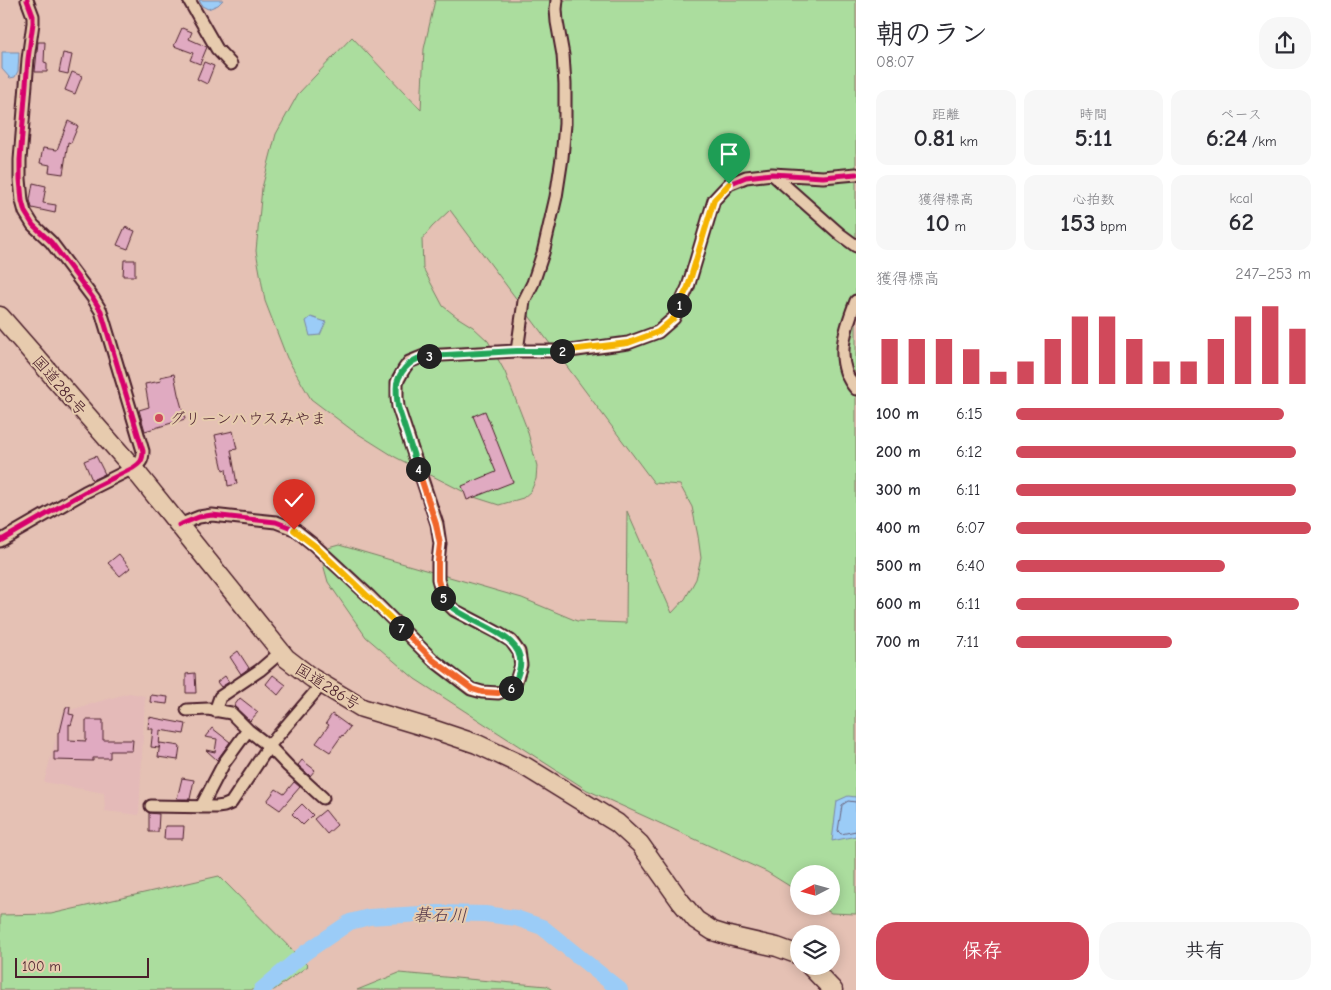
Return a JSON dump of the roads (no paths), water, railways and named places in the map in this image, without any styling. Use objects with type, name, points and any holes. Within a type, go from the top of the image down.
[{"type":"highway","name":"国道286号","points":[[0,316],[132,468],[286,658],[322,684],[362,708],[477,744],[526,767],[617,823],[640,844],[680,902],[696,920],[713,931],[790,952]]},
{"type":"highway","points":[[819,975],[833,990]]},
{"type":"street","points":[[0,541],[85,492],[132,468],[143,459],[143,451],[101,311],[51,242],[33,225],[22,201],[20,160],[28,59],[33,23],[33,16],[27,0]]},
{"type":"street","points":[[189,0],[217,48],[231,64]]},
{"type":"street","points":[[517,351],[524,301],[543,253],[556,197],[566,124],[563,55],[557,22],[557,0]]},
{"type":"street","points":[[772,174],[856,246]]},
{"type":"street","points":[[178,525],[199,517],[212,515],[276,522],[294,530],[329,558],[433,660],[472,689],[498,693],[511,688],[516,681],[521,665],[519,652],[511,641],[454,610],[444,600],[438,580],[440,544],[436,524],[398,407],[397,382],[409,362],[424,356],[517,351],[570,351],[628,343],[658,332],[674,318],[688,287],[714,200],[729,184],[746,177],[772,174],[824,176],[856,174]]},
{"type":"street","points":[[856,301],[845,333],[843,353],[847,377],[856,388]]},
{"type":"street","points":[[215,711],[220,697],[260,670],[281,652]]},
{"type":"street","points":[[151,806],[217,808],[231,803],[270,746],[322,684]]},
{"type":"street","points":[[187,710],[208,709],[231,713],[248,730],[270,746],[288,766],[324,798]]},
{"type":"street","points":[[201,807],[224,763],[248,730]]},
{"type":"water","points":[[199,0],[223,0],[218,5],[208,9],[202,6]]},
{"type":"water","points":[[2,52],[19,52],[18,71],[15,77],[10,78],[2,69]]},
{"type":"water","points":[[311,317],[326,322],[320,335],[310,336],[306,321]]},
{"type":"water","points":[[848,796],[856,797],[856,836],[832,841],[837,801]]},
{"type":"waterway","name":"碁石川","points":[[261,990],[306,952],[350,922],[369,917],[439,913],[485,914],[516,918],[542,927],[620,990]]},
{"type":"place","name":"グリーンハウスみやま","points":[[159,418]]}]
